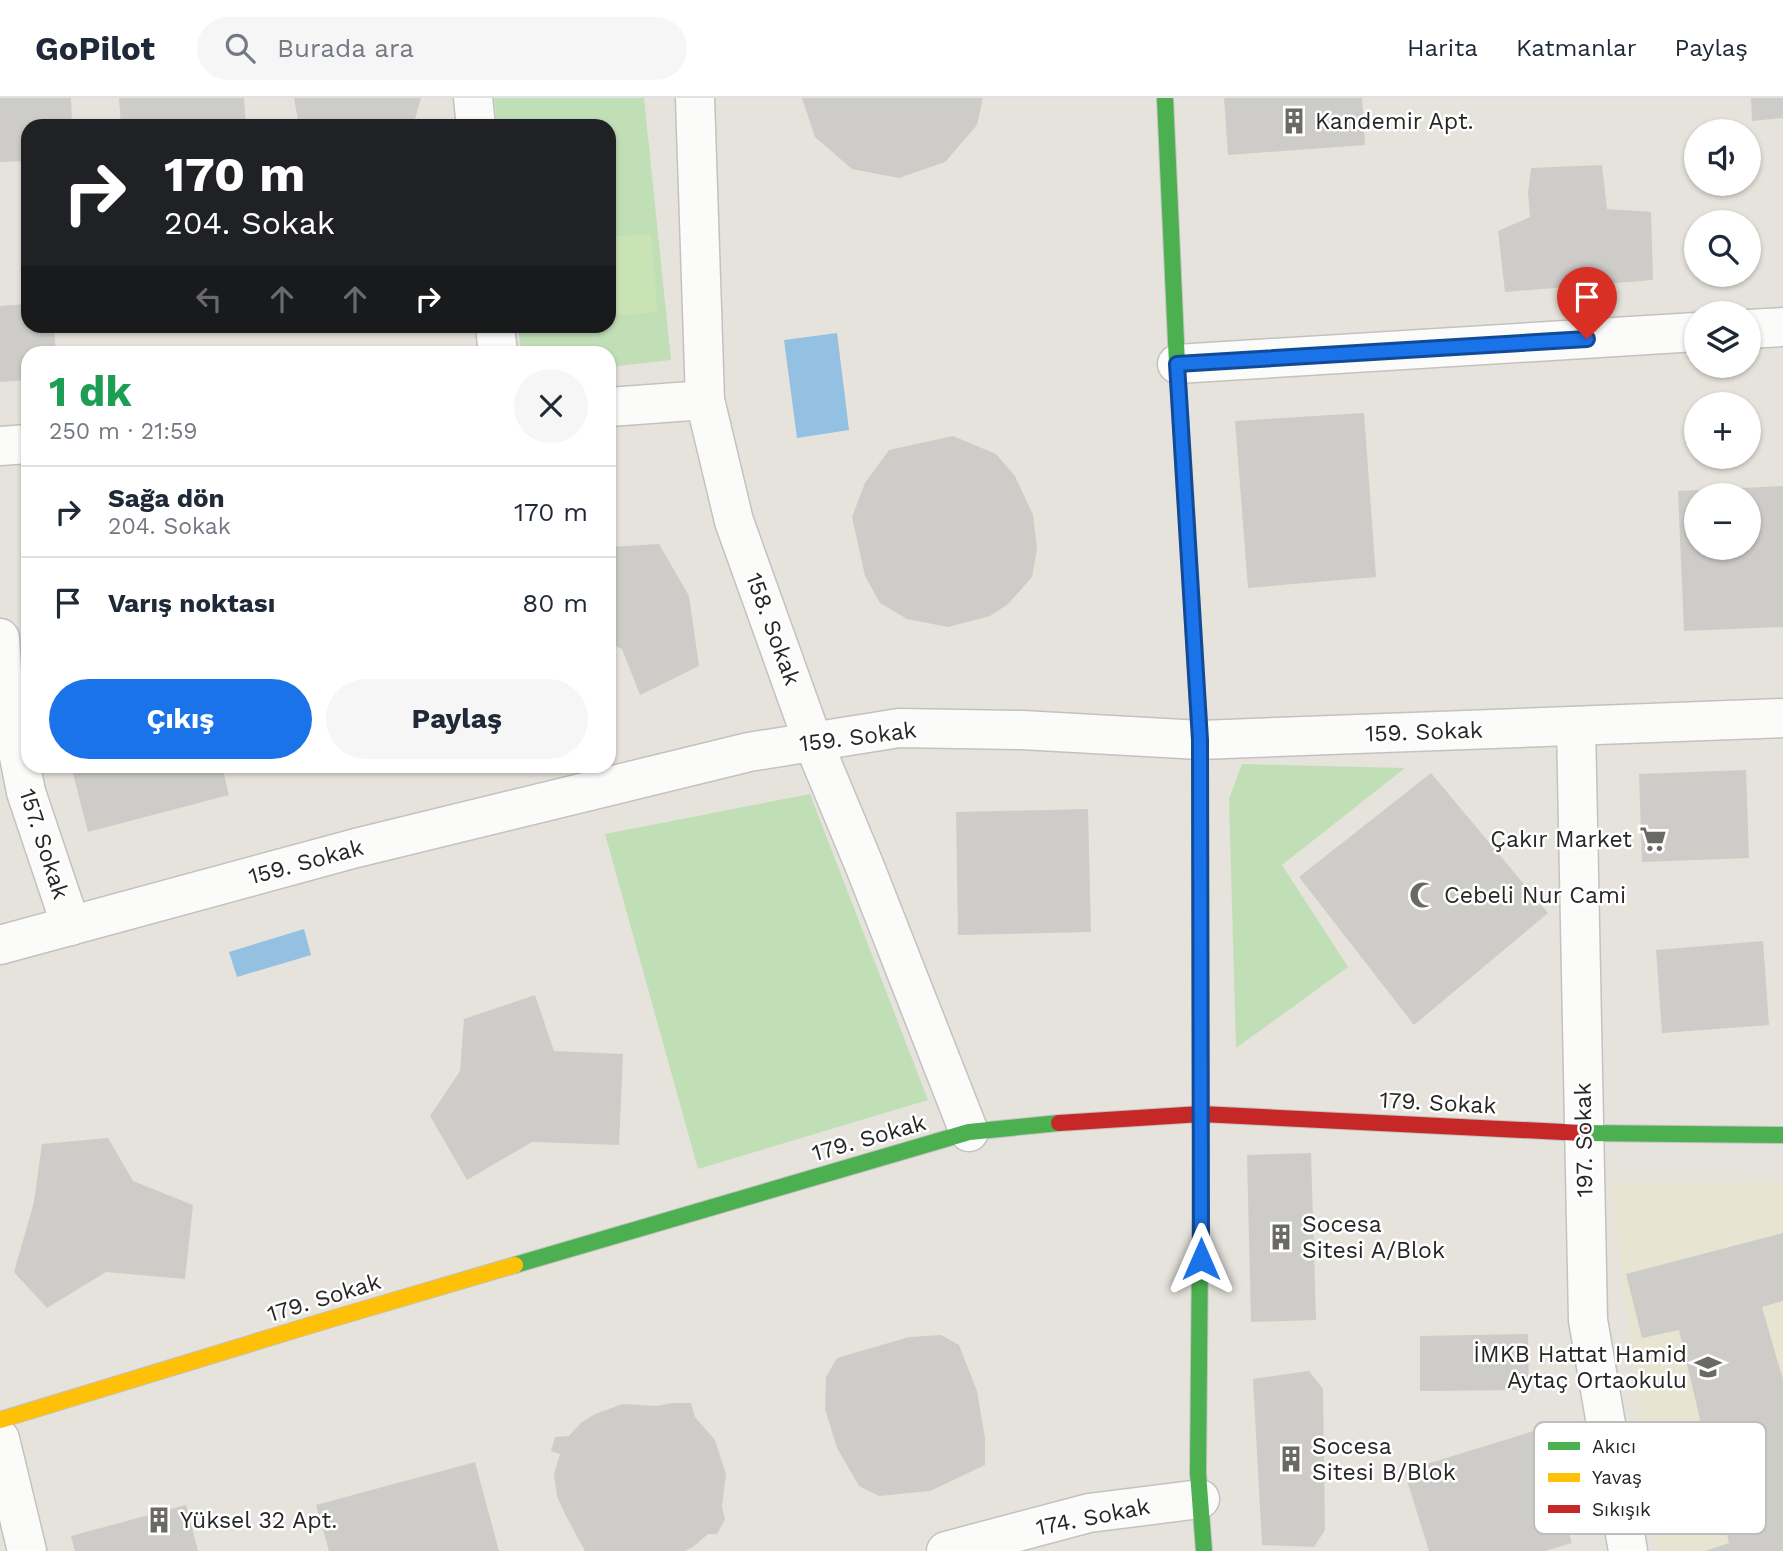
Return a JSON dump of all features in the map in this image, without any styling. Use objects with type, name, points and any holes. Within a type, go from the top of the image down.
[{"type":"street","points":[[473,98],[475,119]]},
{"type":"street","name":"158. Sokak","points":[[695,98],[705,400],[734,521],[813,742],[970,1132]]},
{"type":"street","points":[[1165,98],[1177,364],[1200,740],[1198,1473],[1204,1551]]},
{"type":"street","points":[[1761,328],[1783,327]]},
{"type":"street","points":[[1177,364],[1684,333]]},
{"type":"street","points":[[616,406],[705,400]]},
{"type":"street","points":[[0,446],[21,444]]},
{"type":"street","name":"157. Sokak","points":[[0,638],[2,670],[21,767]]},
{"type":"street","name":"159. Sokak","points":[[0,945],[356,848],[750,752],[898,728],[1022,730],[1200,740],[1783,718]]},
{"type":"street","name":"197. Sokak","points":[[1576,726],[1588,1320],[1606,1422]]},
{"type":"street","name":"157. Sokak","points":[[22,773],[26,792],[71,926]]},
{"type":"street","name":"179. Sokak","points":[[0,1420],[321,1322],[970,1132],[1032,1125],[1201,1114],[1584,1133],[1783,1135]]},
{"type":"street","points":[[0,1439],[27,1551]]},
{"type":"street","name":"174. Sokak","points":[[946,1551],[1089,1513],[1200,1499]]},
{"type":"shaded area","name":"İMKB Hattat Hamid Aytaç Ortaokulu","points":[[1783,1182],[1783,1551],[1656,1551],[1654,1534],[1766,1534],[1766,1422],[1640,1422],[1611,1184]]},
{"type":"green space","points":[[494,98],[644,98],[671,360],[616,366],[616,346],[520,346],[519,333],[616,333],[616,119],[496,119]]},
{"type":"green space","points":[[651,234],[657,312],[616,315],[616,236]]},
{"type":"green space","points":[[1242,764],[1405,768],[1282,865],[1348,967],[1236,1048],[1229,799]]},
{"type":"green space","points":[[810,794],[928,1100],[698,1169],[605,834]]},
{"type":"water","points":[[837,333],[849,430],[797,438],[784,340]]},
{"type":"water","points":[[304,929],[311,955],[237,977],[229,952]]},
{"type":"building","points":[[0,98],[71,98],[72,119],[21,119],[21,161],[0,162]]},
{"type":"building","points":[[119,98],[244,98],[246,119],[120,119]]},
{"type":"building","points":[[294,98],[421,98],[415,119],[298,119]]},
{"type":"building","points":[[802,98],[983,98],[977,125],[945,162],[899,178],[852,169],[815,137]]},
{"type":"building","name":"Kandemir Apt.","points":[[1224,98],[1362,98],[1365,145],[1228,155]]},
{"type":"building","points":[[1751,98],[1783,98],[1783,118],[1752,119]]},
{"type":"building","points":[[1602,165],[1607,209],[1651,212],[1653,280],[1505,292],[1498,231],[1530,217],[1528,193],[1531,168]]},
{"type":"building","points":[[21,304],[21,333],[54,333],[55,346],[21,346],[21,380],[0,382],[0,306]]},
{"type":"building","points":[[1364,413],[1376,577],[1248,588],[1235,421]]},
{"type":"building","points":[[953,436],[996,454],[1015,476],[1033,515],[1037,549],[1032,577],[1008,604],[990,616],[948,627],[907,619],[880,603],[865,576],[852,517],[865,483],[889,450]]},
{"type":"building","points":[[1783,486],[1783,627],[1684,631],[1678,491],[1684,491],[1684,560],[1761,560],[1761,487]]},
{"type":"building","points":[[659,544],[689,596],[699,666],[640,695],[622,649],[616,646],[616,547]]},
{"type":"building","points":[[1746,770],[1749,858],[1642,862],[1639,774]]},
{"type":"building","points":[[73,773],[224,773],[229,795],[88,832]]},
{"type":"building","name":"Cebeli Nur Cami","points":[[1431,773],[1548,913],[1414,1025],[1299,877]]},
{"type":"building","points":[[1088,809],[1091,932],[958,935],[956,812]]},
{"type":"building","points":[[1763,941],[1769,1025],[1662,1033],[1656,950]]},
{"type":"building","points":[[535,995],[554,1051],[623,1054],[619,1145],[532,1142],[467,1180],[430,1116],[460,1071],[464,1019]]},
{"type":"building","points":[[108,1138],[133,1181],[193,1205],[185,1279],[106,1272],[47,1308],[14,1272],[34,1202],[42,1144]]},
{"type":"building","name":"Socesa Sitesi A/Blok","points":[[1311,1153],[1316,1320],[1251,1322],[1247,1155]]},
{"type":"building","points":[[1783,1233],[1783,1301],[1762,1307],[1783,1380],[1783,1551],[1705,1551],[1729,1543],[1727,1534],[1766,1534],[1766,1422],[1701,1422],[1679,1330],[1642,1338],[1626,1274]]},
{"type":"building","points":[[1528,1334],[1529,1390],[1420,1391],[1420,1336]]},
{"type":"building","points":[[941,1335],[959,1345],[977,1391],[985,1438],[985,1465],[930,1491],[879,1496],[859,1486],[837,1448],[825,1409],[826,1377],[837,1358],[909,1337]]},
{"type":"building","name":"Socesa Sitesi B/Blok","points":[[1309,1371],[1323,1389],[1325,1530],[1314,1547],[1262,1545],[1253,1379]]},
{"type":"building","points":[[691,1403],[695,1417],[715,1440],[726,1474],[722,1507],[725,1519],[717,1534],[708,1534],[684,1551],[585,1551],[557,1496],[554,1474],[560,1454],[551,1451],[555,1437],[569,1436],[581,1423],[595,1414],[623,1404],[657,1406]]},
{"type":"building","points":[[1534,1431],[1534,1534],[1569,1534],[1572,1543],[1545,1551],[1429,1551],[1404,1471]]},
{"type":"building","points":[[475,1462],[499,1551],[329,1551],[316,1505]]},
{"type":"building","name":"Yüksel 32 Apt.","points":[[186,1505],[198,1551],[75,1551],[71,1536]]},
{"type":"traffic: fast","points":[[1165,98],[1187,521]]},
{"type":"traffic: fast","points":[[515,1265],[969,1132],[1059,1123]]},
{"type":"traffic: fast","points":[[1582,1133],[1783,1135]]},
{"type":"traffic: fast","points":[[1201,1140],[1198,1473],[1204,1551]]},
{"type":"traffic: slow","points":[[1200,841],[1201,1140]]},
{"type":"traffic: slow","points":[[0,1420],[515,1265]]},
{"type":"traffic: jam","points":[[1187,521],[1200,740],[1200,841]]},
{"type":"traffic: jam","points":[[1059,1123],[1201,1114],[1582,1133]]},
{"type":"place","name":"Kandemir Apt.","points":[[1294,121]]},
{"type":"place","name":"Çakır Market","points":[[1653,839]]},
{"type":"place","name":"Cebeli Nur Cami","points":[[1423,895]]},
{"type":"place","name":"Socesa Sitesi A/Blok","points":[[1281,1237]]},
{"type":"place","name":"İMKB Hattat Hamid Aytaç Ortaokulu","points":[[1708,1367]]},
{"type":"place","name":"Socesa Sitesi B/Blok","points":[[1291,1459]]},
{"type":"place","name":"Yüksel 32 Apt.","points":[[159,1520]]},
{"type":"route","points":[[1201,1259],[1200,740],[1177,364],[1587,339]]}]
